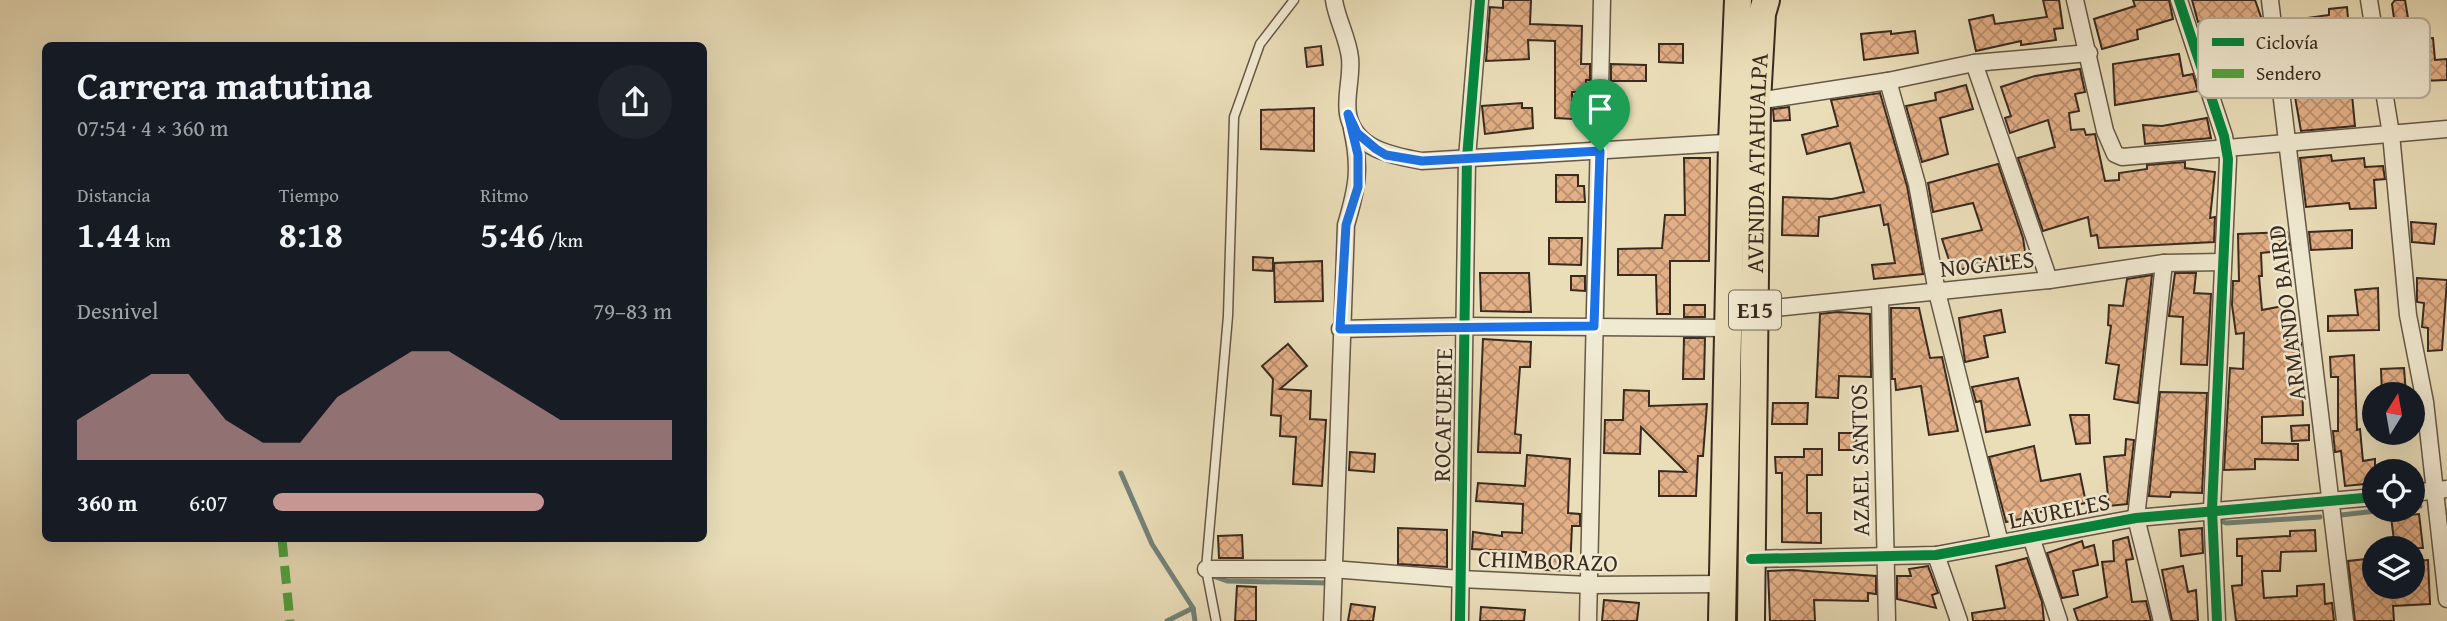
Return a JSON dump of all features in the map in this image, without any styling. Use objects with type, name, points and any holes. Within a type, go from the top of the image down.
[{"type":"highway","name":"AVENIDA ATAHUALPA","points":[[1738,0],[1755,310],[1751,621]]},
{"type":"highway","name":"AVENIDA ATAHUALPA","points":[[1722,621],[1728,328],[1744,142],[1758,101],[1762,14],[1766,0]]},
{"type":"street","points":[[1332,621],[1340,329],[1346,225],[1358,187],[1358,155],[1348,114],[1349,54],[1334,0]]},
{"type":"street","name":"ROCAFUERTE","points":[[1460,621],[1467,158],[1480,0]]},
{"type":"street","points":[[1588,621],[1602,0]]},
{"type":"street","points":[[2075,0],[2105,131],[2115,154],[2122,157],[2447,129]]},
{"type":"street","points":[[2179,0],[2198,57]]},
{"type":"street","name":"ARMANDO BAIRD","points":[[2270,0],[2273,18]]},
{"type":"street","points":[[2369,0],[2372,18]]},
{"type":"street","points":[[1758,101],[1888,81],[1974,63],[2089,53]]},
{"type":"street","points":[[1974,63],[2049,280]]},
{"type":"street","points":[[1888,81],[1917,184],[1937,292],[2000,543]]},
{"type":"street","points":[[2211,98],[2228,148],[2212,509],[2217,621]]},
{"type":"street","name":"ARMANDO BAIRD","points":[[2284,98],[2345,621]]},
{"type":"street","points":[[2385,98],[2408,315],[2441,490],[2447,599]]},
{"type":"street","points":[[1348,114],[1357,133],[1386,155],[1422,161],[1744,142]]},
{"type":"street","name":"NOGALES","points":[[1755,310],[2049,280],[2164,263],[2223,262]]},
{"type":"street","points":[[2162,621],[2136,518],[2164,263]]},
{"type":"street","name":"AZAEL SANTOS","points":[[1880,298],[1887,621]]},
{"type":"street","points":[[1340,329],[1466,326],[1728,328]]},
{"type":"street","name":"LAURELES","points":[[1751,559],[1936,555],[2136,518],[2212,509],[2362,498]]},
{"type":"street","points":[[2031,537],[2059,621]]},
{"type":"street","points":[[1936,555],[1959,621]]},
{"type":"street","name":"CHIMBORAZO","points":[[1206,569],[1332,569],[1460,579],[1589,584],[1722,584]]},
{"type":"lane","points":[[1216,621],[1206,569],[1228,316],[1234,117],[1260,44],[1294,0]]},
{"type":"building","points":[[1503,0],[1531,0],[1530,24],[1582,26],[1581,64],[1590,64],[1590,80],[1586,80],[1586,92],[1572,92],[1573,119],[1555,118],[1555,41],[1528,40],[1529,59],[1486,61],[1490,7],[1503,8]]},
{"type":"building","points":[[2043,0],[2059,0],[2063,28],[2054,29],[2056,40],[2021,45],[2021,41],[1976,51],[1969,20],[1993,15],[1995,24],[2047,17]]},
{"type":"building","points":[[2133,0],[2169,0],[2173,19],[2137,30],[2138,39],[2102,49],[2094,19],[2135,6]]},
{"type":"building","points":[[2192,0],[2255,0],[2261,18],[2198,18],[2198,22]]},
{"type":"building","points":[[2395,0],[2405,0],[2408,18],[2394,18],[2392,4]]},
{"type":"building","points":[[2347,7],[2348,18],[2307,18],[2329,15],[2329,9]]},
{"type":"building","points":[[1891,31],[1891,34],[1915,31],[1918,53],[1864,60],[1861,34]]},
{"type":"building","points":[[2430,38],[2433,38],[2435,60],[2447,59],[2447,80],[2430,81]]},
{"type":"building","points":[[1659,44],[1683,44],[1683,63],[1659,62]]},
{"type":"building","points":[[1321,46],[1323,65],[1307,67],[1305,48]]},
{"type":"building","points":[[2179,54],[2183,76],[2193,74],[2198,91],[2115,105],[2113,64]]},
{"type":"building","points":[[1611,64],[1646,65],[1646,81],[1611,81]]},
{"type":"building","points":[[2080,69],[2085,92],[2075,94],[2079,111],[2069,113],[2071,130],[2084,129],[2086,135],[2095,134],[2105,181],[2119,180],[2119,173],[2147,169],[2147,165],[2185,162],[2185,168],[2215,172],[2210,218],[2215,217],[2214,242],[2099,248],[2097,235],[2091,236],[2088,217],[2043,231],[2018,158],[2055,147],[2048,120],[2010,133],[2005,118],[2011,116],[2001,87],[2035,76]]},
{"type":"building","points":[[1966,85],[1973,109],[1940,118],[1948,154],[1922,162],[1906,106],[1936,100],[1935,93]]},
{"type":"building","points":[[1880,93],[1907,186],[1923,274],[1874,279],[1872,265],[1895,263],[1888,224],[1884,225],[1880,205],[1819,217],[1818,236],[1782,235],[1783,197],[1832,199],[1864,192],[1850,143],[1807,154],[1802,135],[1838,126],[1831,100]]},
{"type":"building","points":[[2295,98],[2352,98],[2355,126],[2301,131]]},
{"type":"building","points":[[1522,103],[1522,108],[1532,108],[1533,128],[1485,134],[1482,106]]},
{"type":"building","points":[[1789,107],[1790,120],[1774,121],[1773,109]]},
{"type":"building","points":[[1314,108],[1314,151],[1261,149],[1261,110]]},
{"type":"building","points":[[2207,118],[2211,138],[2145,144],[2143,125],[2162,126]]},
{"type":"building","points":[[2331,155],[2332,161],[2364,158],[2365,167],[2383,166],[2385,179],[2374,180],[2376,208],[2350,209],[2349,203],[2306,207],[2300,158]]},
{"type":"building","points":[[1684,158],[1710,158],[1709,261],[1670,261],[1670,314],[1657,314],[1656,275],[1618,275],[1618,249],[1662,248],[1665,215],[1685,215]]},
{"type":"building","points":[[1998,164],[2023,238],[2026,258],[2007,261],[2006,256],[1953,272],[1942,239],[1982,230],[1973,203],[1933,212],[1928,183]]},
{"type":"building","points":[[1556,175],[1578,175],[1578,186],[1584,186],[1585,202],[1556,202]]},
{"type":"building","points":[[2411,222],[2436,224],[2434,244],[2412,242]]},
{"type":"building","points":[[2352,230],[2352,248],[2311,250],[2309,232]]},
{"type":"building","points":[[2287,232],[2290,250],[2261,253],[2262,276],[2259,276],[2262,310],[2283,306],[2288,344],[2301,343],[2303,415],[2262,417],[2262,443],[2298,444],[2298,460],[2255,459],[2255,469],[2224,470],[2230,368],[2243,369],[2244,333],[2236,334],[2232,305],[2233,281],[2239,281],[2238,234]]},
{"type":"building","points":[[1549,238],[1582,238],[1581,265],[1549,264]]},
{"type":"building","points":[[1253,257],[1273,258],[1273,271],[1253,270]]},
{"type":"building","points":[[1322,261],[1323,301],[1275,302],[1274,263]]},
{"type":"building","points":[[1480,273],[1529,273],[1531,312],[1481,311]]},
{"type":"building","points":[[2175,273],[2196,273],[2194,293],[2211,294],[2207,365],[2181,364],[2183,317],[2169,316]]},
{"type":"building","points":[[2152,275],[2138,403],[2114,399],[2119,365],[2106,363],[2111,326],[2108,325],[2109,305],[2123,306],[2127,279]]},
{"type":"building","points":[[1571,276],[1585,276],[1585,291],[1571,290]]},
{"type":"building","points":[[2417,278],[2447,280],[2442,350],[2428,351],[2428,328],[2422,327],[2424,303],[2417,302]]},
{"type":"building","points":[[2378,288],[2379,330],[2328,331],[2328,316],[2358,315],[2355,290]]},
{"type":"building","points":[[1684,305],[1705,305],[1705,317],[1684,317]]},
{"type":"building","points":[[1891,308],[1919,308],[1930,358],[1942,357],[1958,431],[1929,435],[1921,386],[1896,390],[1895,379],[1892,379]]},
{"type":"building","points":[[2001,310],[2005,332],[1984,336],[1988,357],[1965,362],[1959,318]]},
{"type":"building","points":[[1820,314],[1870,314],[1871,377],[1839,376],[1838,398],[1816,397]]},
{"type":"building","points":[[1684,338],[1705,338],[1704,379],[1683,379]]},
{"type":"building","points":[[1483,339],[1531,342],[1530,367],[1520,367],[1515,434],[1521,435],[1520,453],[1478,452]]},
{"type":"building","points":[[1288,344],[1307,366],[1280,389],[1311,391],[1310,419],[1326,420],[1322,486],[1293,484],[1296,437],[1280,436],[1281,416],[1271,415],[1273,379],[1262,366]]},
{"type":"building","points":[[2354,355],[2357,430],[2360,429],[2363,459],[2362,484],[2345,486],[2341,451],[2335,452],[2333,431],[2338,431],[2338,377],[2331,377],[2330,357]]},
{"type":"building","points":[[2404,368],[2405,382],[2382,382],[2381,369]]},
{"type":"building","points":[[2018,378],[2030,425],[1986,432],[1981,401],[1976,402],[1972,387]]},
{"type":"building","points":[[1624,390],[1649,391],[1649,406],[1707,404],[1703,456],[1698,456],[1696,496],[1659,496],[1659,471],[1686,472],[1641,427],[1640,454],[1604,453],[1605,420],[1623,420]]},
{"type":"building","points":[[2160,392],[2207,393],[2202,493],[2171,492],[2170,497],[2149,496]]},
{"type":"building","points":[[1773,403],[1808,403],[1807,424],[1772,424]]},
{"type":"building","points":[[2070,415],[2089,415],[2090,443],[2076,444]]},
{"type":"building","points":[[2309,425],[2309,440],[2292,441],[2291,426]]},
{"type":"building","points":[[1839,433],[1856,433],[1857,450],[1839,450]]},
{"type":"building","points":[[2126,439],[2134,440],[2127,504],[2109,506],[2104,457],[2125,455]]},
{"type":"building","points":[[2034,446],[2041,481],[2080,474],[2086,503],[2024,515],[2025,518],[2006,522],[1989,457]]},
{"type":"building","points":[[1804,449],[1822,449],[1822,475],[1807,475],[1807,513],[1821,513],[1821,543],[1782,542],[1782,473],[1776,473],[1775,457],[1804,457]]},
{"type":"building","points":[[1350,452],[1375,454],[1374,472],[1349,470]]},
{"type":"building","points":[[1527,455],[1570,459],[1568,513],[1580,514],[1580,526],[1572,526],[1570,571],[1525,569],[1526,552],[1472,549],[1473,532],[1502,536],[1502,532],[1522,533],[1523,504],[1476,501],[1478,483],[1525,486]]},
{"type":"building","points":[[2392,522],[2420,522],[2422,536],[2393,536]]},
{"type":"building","points":[[1398,528],[1447,530],[1447,567],[1398,564]]},
{"type":"building","points":[[2202,528],[2203,553],[2181,556],[2179,530]]},
{"type":"building","points":[[2315,530],[2316,551],[2281,552],[2280,571],[2262,571],[2264,598],[2297,596],[2297,586],[2324,584],[2325,604],[2332,603],[2334,621],[2236,621],[2232,586],[2242,585],[2242,556],[2237,556],[2237,539],[2290,536],[2290,531]]},
{"type":"building","points":[[1242,535],[1243,558],[1219,558],[1218,536]]},
{"type":"building","points":[[2128,537],[2133,559],[2126,560],[2132,602],[2146,601],[2151,621],[2078,621],[2074,609],[2107,597],[2102,562],[2114,561],[2113,541]]},
{"type":"building","points":[[2082,541],[2084,548],[2094,545],[2098,565],[2073,571],[2078,595],[2062,598],[2047,553]]},
{"type":"building","points":[[2027,558],[2042,602],[2044,621],[1973,621],[1972,613],[2005,608],[1996,566]]},
{"type":"building","points":[[2362,559],[2362,599],[2425,599],[2425,560],[2428,560],[2430,604],[2393,606],[2394,621],[2355,621],[2348,561]]},
{"type":"building","points":[[1928,566],[1938,593],[1932,595],[1936,608],[1897,599],[1897,576],[1911,576],[1909,569]]},
{"type":"building","points":[[2183,566],[2188,592],[2196,590],[2198,621],[2172,621],[2162,570]]},
{"type":"building","points":[[1793,570],[1876,576],[1876,594],[1868,593],[1868,601],[1814,600],[1815,621],[1770,621],[1768,571]]},
{"type":"building","points":[[1237,586],[1256,587],[1256,621],[1235,621]]},
{"type":"building","points":[[1604,600],[1639,603],[1637,621],[1602,621]]},
{"type":"building","points":[[1351,604],[1375,607],[1373,621],[1348,621]]},
{"type":"building","points":[[1481,607],[1525,610],[1524,621],[1480,621]]},
{"type":"waterway","points":[[1121,473],[1152,544],[1193,608],[1195,621]]},
{"type":"waterway","points":[[2341,515],[2362,513]]},
{"type":"waterway","points":[[2218,520],[2226,523],[2320,517]]},
{"type":"waterway","points":[[1210,575],[1227,581],[1329,583]]},
{"type":"waterway","points":[[1167,621],[1193,608]]},
{"type":"marked path","points":[[282,542],[290,621]]},
{"type":"cycle path","points":[[1460,621],[1467,158],[1480,0]]},
{"type":"cycle path","points":[[2179,0],[2198,57]]},
{"type":"cycle path","points":[[2211,98],[2224,136],[2228,159],[2212,509],[2217,621]]},
{"type":"cycle path","points":[[1751,559],[1936,555],[2136,518],[2362,498]]},
{"type":"route","points":[[1348,114],[1357,133],[1376,149],[1386,155],[1422,161],[1600,151],[1594,326],[1340,329],[1346,225],[1358,187],[1358,155],[1348,114]]}]
